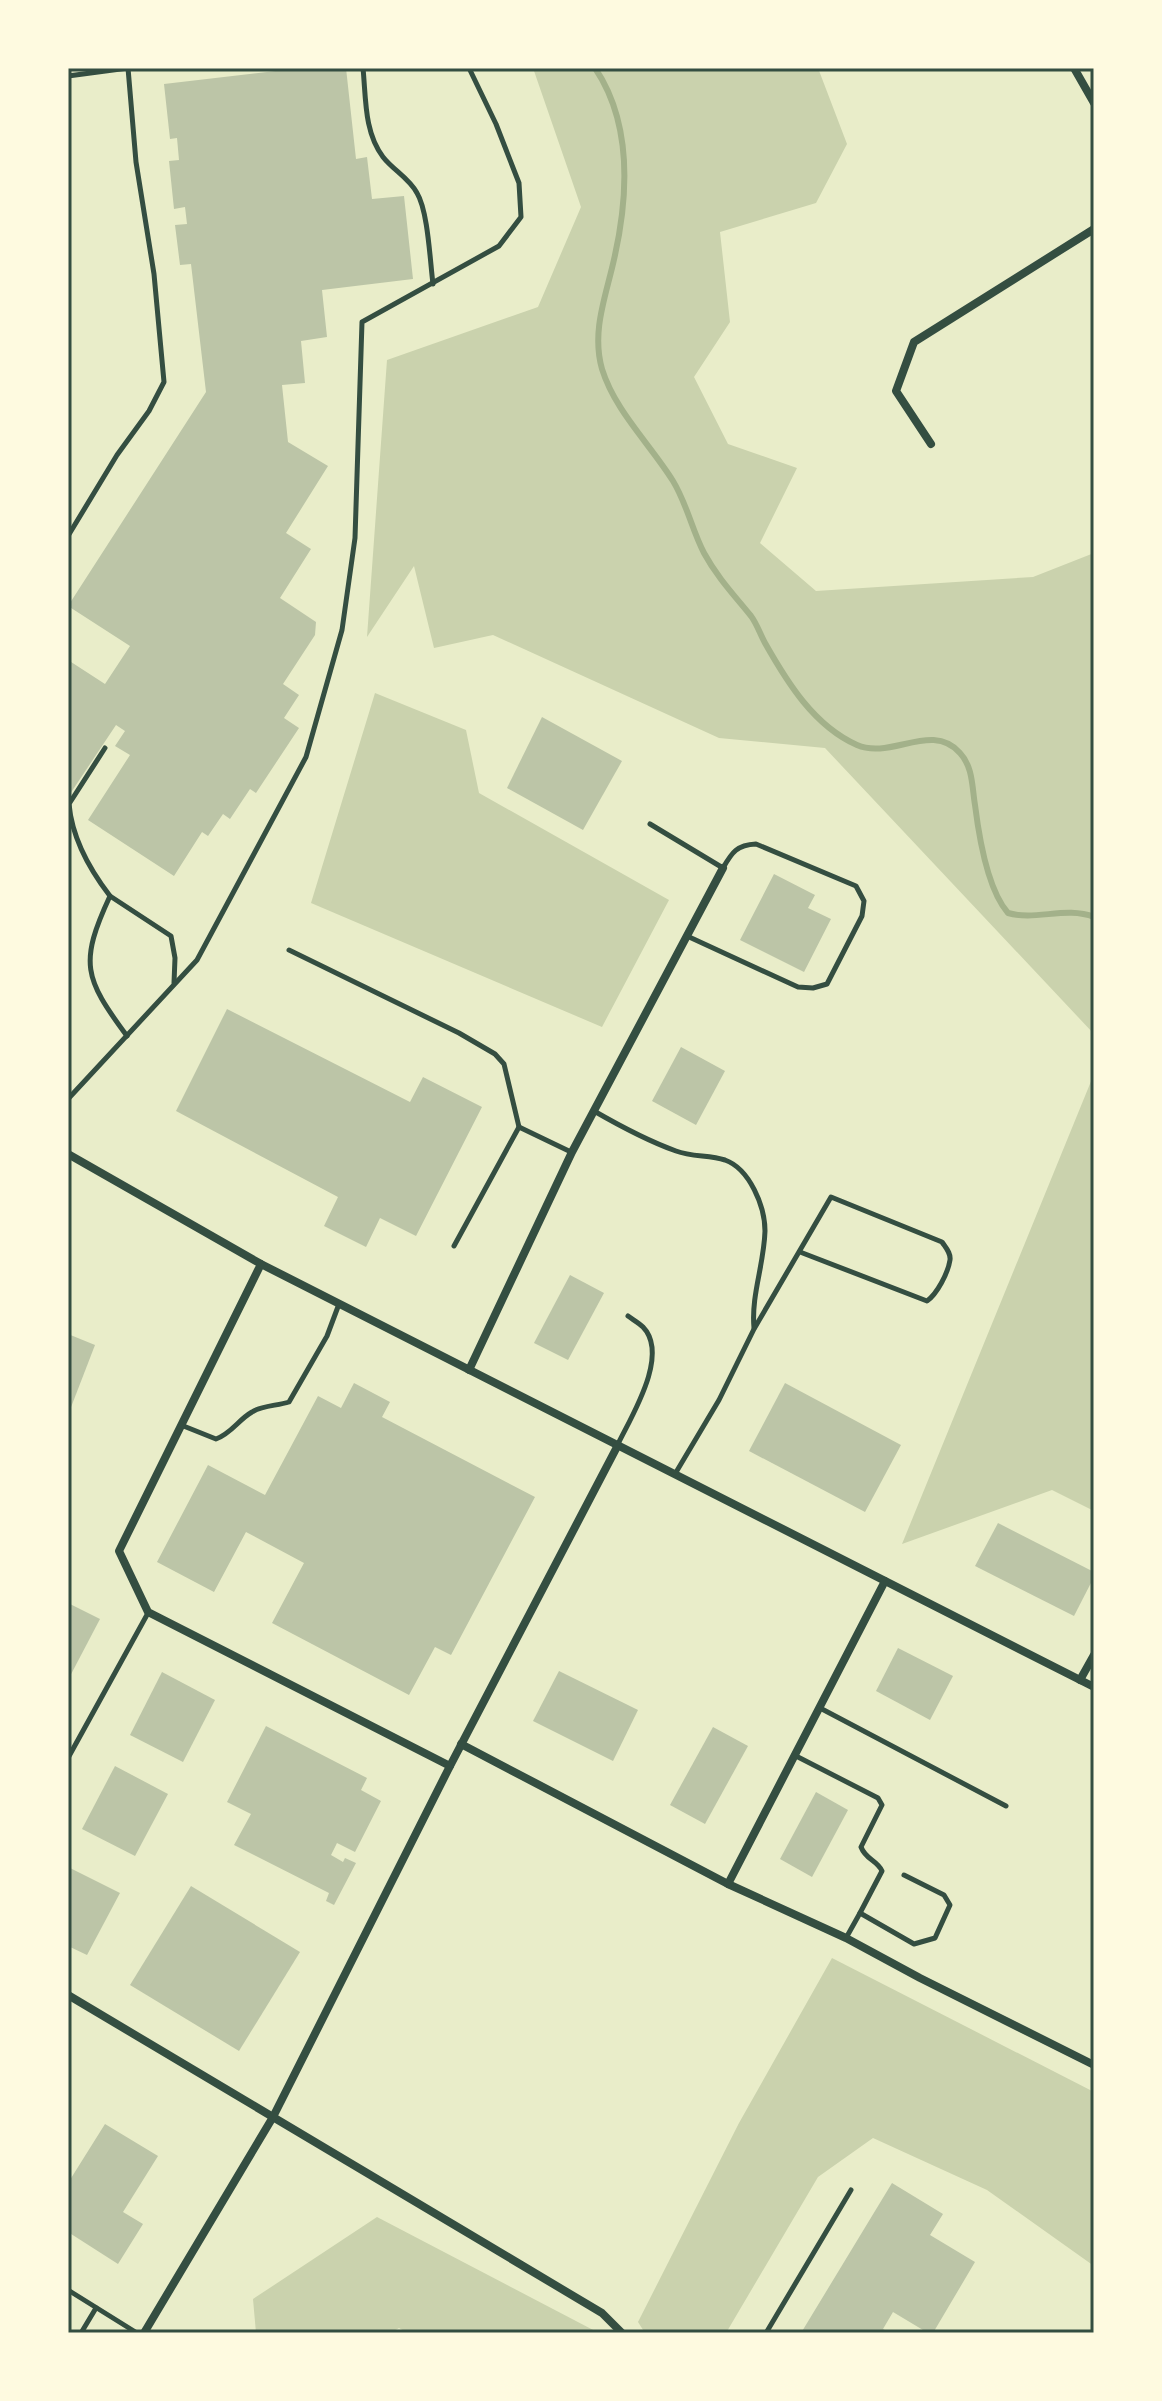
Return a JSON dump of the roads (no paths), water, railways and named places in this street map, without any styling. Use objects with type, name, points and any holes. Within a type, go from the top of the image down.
[{"type":"street","points":[[1086,68],[1075,71],[1094,103]]},
{"type":"street","points":[[931,444],[896,391],[914,342],[1094,229]]},
{"type":"street","points":[[469,1370],[572,1152],[723,868]]},
{"type":"street","points":[[68,1154],[261,1264],[1094,1687]]},
{"type":"street","points":[[261,1264],[119,1551],[148,1612],[450,1766]]},
{"type":"street","points":[[144,2333],[273,2117],[461,1744],[618,1445]]},
{"type":"street","points":[[728,1884],[885,1581]]},
{"type":"street","points":[[1080,1680],[1094,1655]]},
{"type":"street","points":[[461,1744],[728,1884],[846,1938],[1094,2065]]},
{"type":"street","points":[[68,1995],[602,2313],[622,2333]]},
{"type":"lane","points":[[68,76],[128,68],[130,107],[154,274],[164,382],[149,411],[117,455],[68,536]]},
{"type":"lane","points":[[363,68],[368,125],[373,142],[419,195],[433,284]]},
{"type":"lane","points":[[68,1099],[197,960],[306,757],[342,630],[355,538],[362,322],[499,246],[521,217],[519,183],[496,124],[469,68]]},
{"type":"lane","points":[[105,748],[69,804],[74,829],[92,873],[110,896],[171,936],[175,958],[174,985]]},
{"type":"lane","points":[[650,824],[723,868],[733,850],[756,844],[856,886],[864,901],[862,916],[827,984],[813,988],[798,987],[687,936]]},
{"type":"lane","points":[[110,896],[97,924],[90,952],[90,975],[105,1006],[127,1036]]},
{"type":"lane","points":[[289,950],[459,1033],[495,1054],[504,1064],[519,1127],[454,1246]]},
{"type":"lane","points":[[594,1111],[679,1152],[727,1161],[746,1176],[762,1208],[765,1229],[762,1271],[752,1306],[754,1329]]},
{"type":"lane","points":[[519,1127],[572,1152]]},
{"type":"lane","points":[[675,1475],[719,1400],[754,1329],[831,1197],[942,1242],[951,1259],[934,1296],[927,1301],[800,1252]]},
{"type":"lane","points":[[181,1425],[216,1439],[229,1434],[250,1412],[289,1402],[327,1336],[339,1303]]},
{"type":"lane","points":[[618,1445],[648,1384],[653,1352],[645,1328],[628,1316]]},
{"type":"lane","points":[[68,1758],[148,1612]]},
{"type":"lane","points":[[819,1707],[1006,1806]]},
{"type":"lane","points":[[795,1755],[878,1798],[882,1805],[861,1847],[865,1856],[880,1865],[882,1871],[846,1938]]},
{"type":"lane","points":[[860,1913],[914,1944],[935,1938],[950,1905],[944,1895],[904,1875]]},
{"type":"lane","points":[[766,2333],[851,2190]]},
{"type":"lane","points":[[68,2290],[137,2333]]},
{"type":"lane","points":[[81,2333],[96,2308]]},
{"type":"waterway","points":[[595,68],[608,91],[616,115],[624,165],[622,217],[603,305],[599,356],[615,399],[673,481],[709,562],[753,619],[792,687],[828,727],[857,745],[870,748],[937,740],[949,744],[960,753],[971,778],[989,877],[1008,913],[1073,913],[1094,917]]}]
